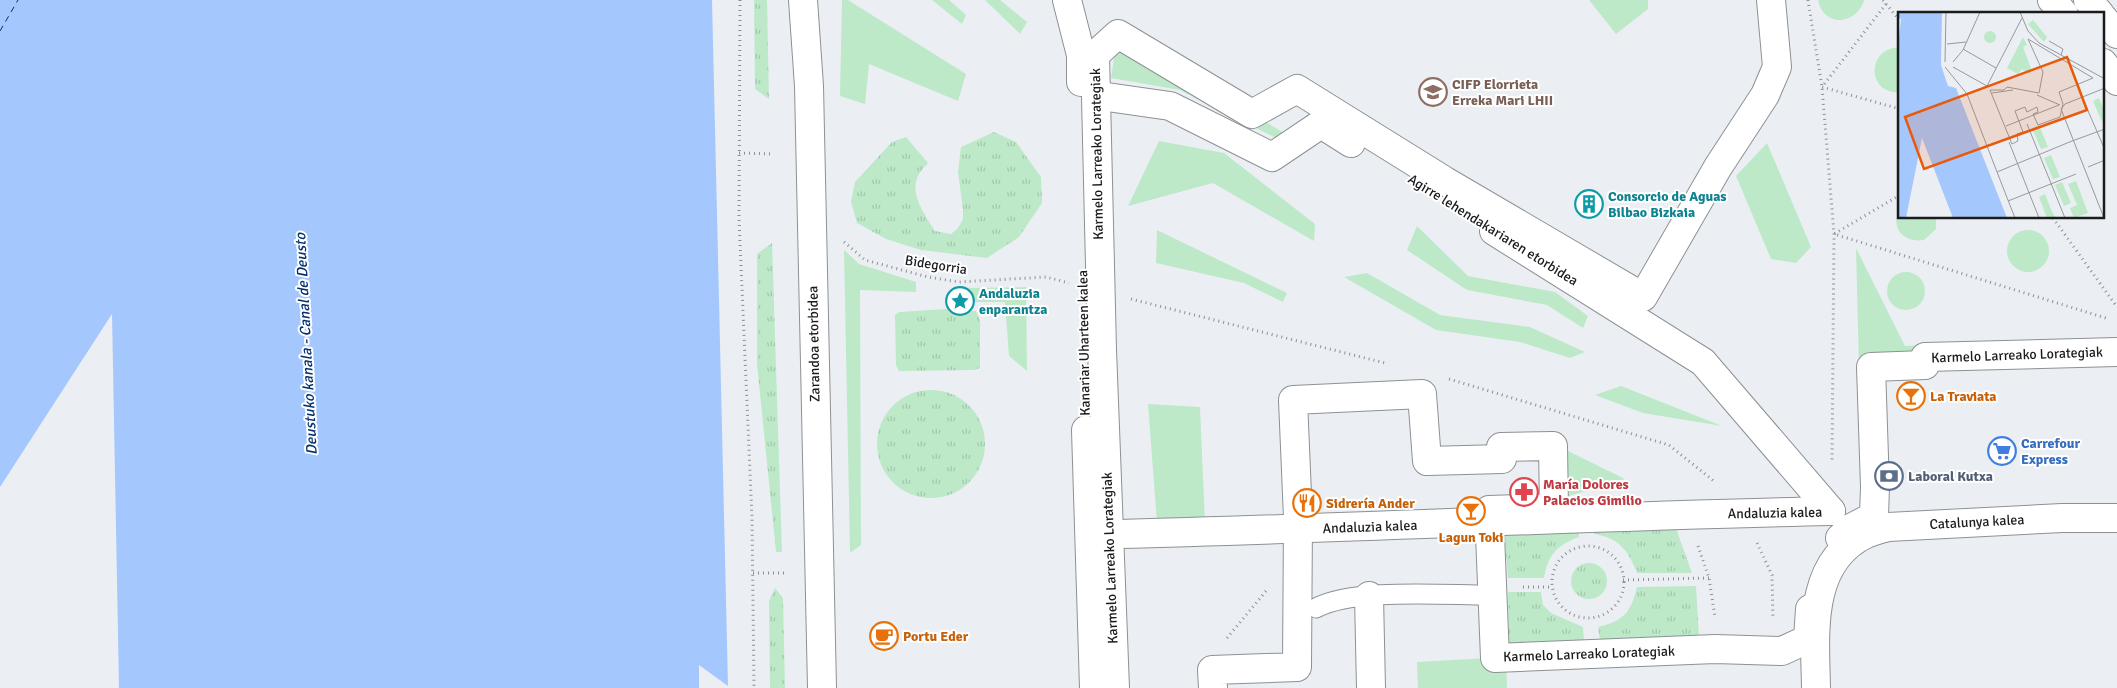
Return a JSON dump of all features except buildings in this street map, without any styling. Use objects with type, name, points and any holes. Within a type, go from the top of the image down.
[{"type":"street","name":"Zarandoa etorbidea","points":[[803,0],[809,86],[822,688]]},
{"type":"street","name":"Kanariar Uharteen kalea","points":[[1067,0],[1081,55],[1082,321],[1094,688]]},
{"type":"street","name":"Karmelo Larreako Lorategiak","points":[[1116,688],[1102,350],[1095,55],[1118,34],[1252,114],[1297,89],[1454,186],[1642,297],[1718,167],[1765,95],[1777,67],[1771,0]]},
{"type":"street","points":[[2052,0],[2062,12]]},
{"type":"street","points":[[2088,0],[2098,12]]},
{"type":"street","points":[[2104,19],[2117,34]]},
{"type":"street","points":[[2104,64],[2117,81]]},
{"type":"street","name":"Agirre lehendakariaren etorbidea","points":[[1100,96],[1170,106],[1272,157],[1321,124],[1703,362],[1832,512]]},
{"type":"street","name":"Karmelo Larreako Lorategiak","points":[[1490,522],[1495,658],[1715,649],[1782,651],[1808,639],[1813,577],[1828,551],[1852,528],[1874,516],[1872,367],[1925,365],[1925,357],[2117,352]]},
{"type":"street","points":[[1213,688],[1212,670],[1297,667],[1298,530],[1293,400],[1422,394],[1427,461],[1502,459],[1501,447],[1553,446],[1554,508],[1489,510],[1490,522]]},
{"type":"street","name":"Andaluzia kalea","points":[[1119,534],[1298,530],[1681,514],[1832,512]]},
{"type":"street","name":"Catalunya kalea","points":[[1816,688],[1816,608],[1827,572],[1844,549],[1866,534],[1888,527],[2062,518],[2117,518]]},
{"type":"street","points":[[1369,596],[1371,688]]},
{"type":"lane","points":[[1316,608],[1327,602],[1369,596],[1487,594]]},
{"type":"path","points":[[740,0],[739,219],[752,518],[754,688]]},
{"type":"path","points":[[1808,0],[1822,87],[1834,234],[1832,512]]},
{"type":"path","points":[[1882,0],[1898,19]]},
{"type":"path","points":[[1822,87],[1886,4]]},
{"type":"path","points":[[1822,87],[1898,108]]},
{"type":"path","points":[[739,153],[774,154]]},
{"type":"path","points":[[1834,234],[1898,196]]},
{"type":"path","points":[[2054,219],[2117,307]]},
{"type":"path","name":"Bidegorria","points":[[811,223],[827,223],[848,247],[865,260],[928,278],[959,282],[1046,277],[1073,284]]},
{"type":"path","points":[[1834,234],[2117,321]]},
{"type":"path","points":[[1585,547],[1597,548],[1608,553],[1617,561],[1623,580],[1621,596],[1615,606],[1606,614],[1594,618],[1582,618],[1562,608],[1555,598],[1552,586],[1553,575],[1560,560],[1574,549],[1585,547]]},
{"type":"path","points":[[753,573],[786,573]]},
{"type":"path","points":[[1623,580],[1709,578],[1715,626]]},
{"type":"path","points":[[1522,587],[1552,586]]},
{"type":"green space","points":[[754,0],[767,0],[769,99],[755,89]]},
{"type":"green space","points":[[842,0],[848,0],[966,74],[958,101],[869,64],[865,104],[840,96]]},
{"type":"green space","points":[[932,0],[949,0],[966,15],[962,24]]},
{"type":"green space","points":[[985,0],[1000,0],[1027,22],[1020,34]]},
{"type":"green space","points":[[1589,0],[1648,0],[1648,9],[1616,34]]},
{"type":"green space","points":[[1818,0],[1864,1],[1854,15],[1840,20],[1832,19],[1826,15],[1821,9]]},
{"type":"green space","points":[[1118,34],[1284,133],[1282,141],[1180,90],[1111,78]]},
{"type":"green space","points":[[1898,47],[1898,92],[1889,91],[1881,87],[1875,72],[1876,63],[1880,56],[1888,50]]},
{"type":"green space","points":[[994,132],[1016,142],[1041,177],[1042,203],[1019,237],[987,258],[921,250],[886,239],[857,223],[851,202],[855,182],[892,142],[906,137],[928,163],[919,174],[916,183],[917,197],[923,212],[935,231],[951,234],[958,228],[963,219],[958,172],[961,147]]},
{"type":"green space","points":[[1159,141],[1224,153],[1315,224],[1314,241],[1213,183],[1128,206]]},
{"type":"green space","points":[[1767,143],[1811,247],[1796,263],[1771,259],[1736,176]]},
{"type":"green space","points":[[1898,214],[1898,219],[1936,219],[1936,229],[1924,240],[1911,239],[1901,234],[1898,229],[1897,218]]},
{"type":"green space","points":[[1417,226],[1468,276],[1555,292],[1588,316],[1583,328],[1547,305],[1467,290],[1407,250]]},
{"type":"green space","points":[[1157,230],[1287,293],[1283,302],[1244,283],[1156,263]]},
{"type":"green space","points":[[2032,230],[2040,233],[2046,239],[2049,251],[2046,263],[2040,269],[2024,272],[2016,269],[2010,263],[2007,247],[2010,239],[2016,233]]},
{"type":"green space","points":[[772,243],[782,552],[776,552],[757,364],[757,254]]},
{"type":"green space","points":[[1856,248],[1905,346],[2117,338],[2117,352],[1859,369]]},
{"type":"green space","points":[[844,250],[859,264],[916,282],[916,292],[860,290],[861,545],[850,553]]},
{"type":"green space","points":[[1906,272],[1920,277],[1925,291],[1920,305],[1906,310],[1892,305],[1887,291],[1892,277]]},
{"type":"green space","points":[[1367,273],[1440,315],[1530,327],[1585,352],[1570,358],[1520,342],[1436,330],[1344,277]]},
{"type":"green space","points":[[1026,287],[1027,371],[1009,356],[1005,302],[960,302],[963,288]]},
{"type":"green space","points":[[946,309],[976,311],[980,320],[980,368],[975,370],[899,371],[896,365],[895,315],[899,312]]},
{"type":"green space","points":[[1621,386],[1722,426],[1643,413],[1595,395]]},
{"type":"green space","points":[[931,390],[952,394],[969,406],[981,423],[985,444],[981,465],[969,482],[952,494],[931,498],[910,494],[893,482],[881,465],[877,444],[881,423],[893,406],[910,394]]},
{"type":"green space","points":[[1148,404],[1200,407],[1205,524],[1157,523]]},
{"type":"green space","points":[[1566,450],[1625,479],[1569,496]]},
{"type":"green space","points":[[1673,520],[1692,573],[1637,573],[1622,546],[1603,536],[1594,534],[1593,522]]},
{"type":"green space","points":[[1579,525],[1579,537],[1559,547],[1548,563],[1544,578],[1508,578],[1504,529]]},
{"type":"green space","points":[[1589,563],[1596,564],[1602,568],[1606,574],[1606,588],[1602,594],[1596,598],[1589,599],[1582,598],[1576,594],[1572,588],[1571,581],[1572,574],[1576,568],[1582,564]]},
{"type":"green space","points":[[1696,586],[1699,637],[1600,641],[1598,627],[1614,622],[1625,614],[1632,603],[1637,587]]},
{"type":"green space","points":[[775,588],[783,598],[785,688],[770,688],[769,601]]},
{"type":"green space","points":[[1508,592],[1541,592],[1543,605],[1551,613],[1583,627],[1584,642],[1509,645]]},
{"type":"green space","points":[[1506,657],[1507,688],[1418,688],[1417,662]]},
{"type":"water","name":"Deustuko kanala - Canal de Deusto","points":[[0,0],[712,0],[728,686],[699,665],[699,688],[119,688],[112,314],[0,487]]},
{"type":"ferry route","points":[[0,31],[18,0]]},
{"type":"place","name":"CIFP Elorrieta Erreka Mari LHII","points":[[1433,92]]},
{"type":"place","name":"Consorcio de Aguas Bilbao Bizkaia","points":[[1589,204]]},
{"type":"place","name":"Andaluzia enparantza","points":[[960,301]]},
{"type":"place","name":"La Traviata","points":[[1911,396]]},
{"type":"place","name":"Carrefour Express","points":[[2002,451]]},
{"type":"place","name":"Laboral Kutxa","points":[[1889,476]]},
{"type":"place","name":"María Dolores Palacios Gimilio","points":[[1524,492]]},
{"type":"place","name":"Sidrería Ander","points":[[1307,503]]},
{"type":"place","name":"Lagun Toki","points":[[1471,511]]},
{"type":"place","name":"Portu Eder","points":[[884,636]]}]
